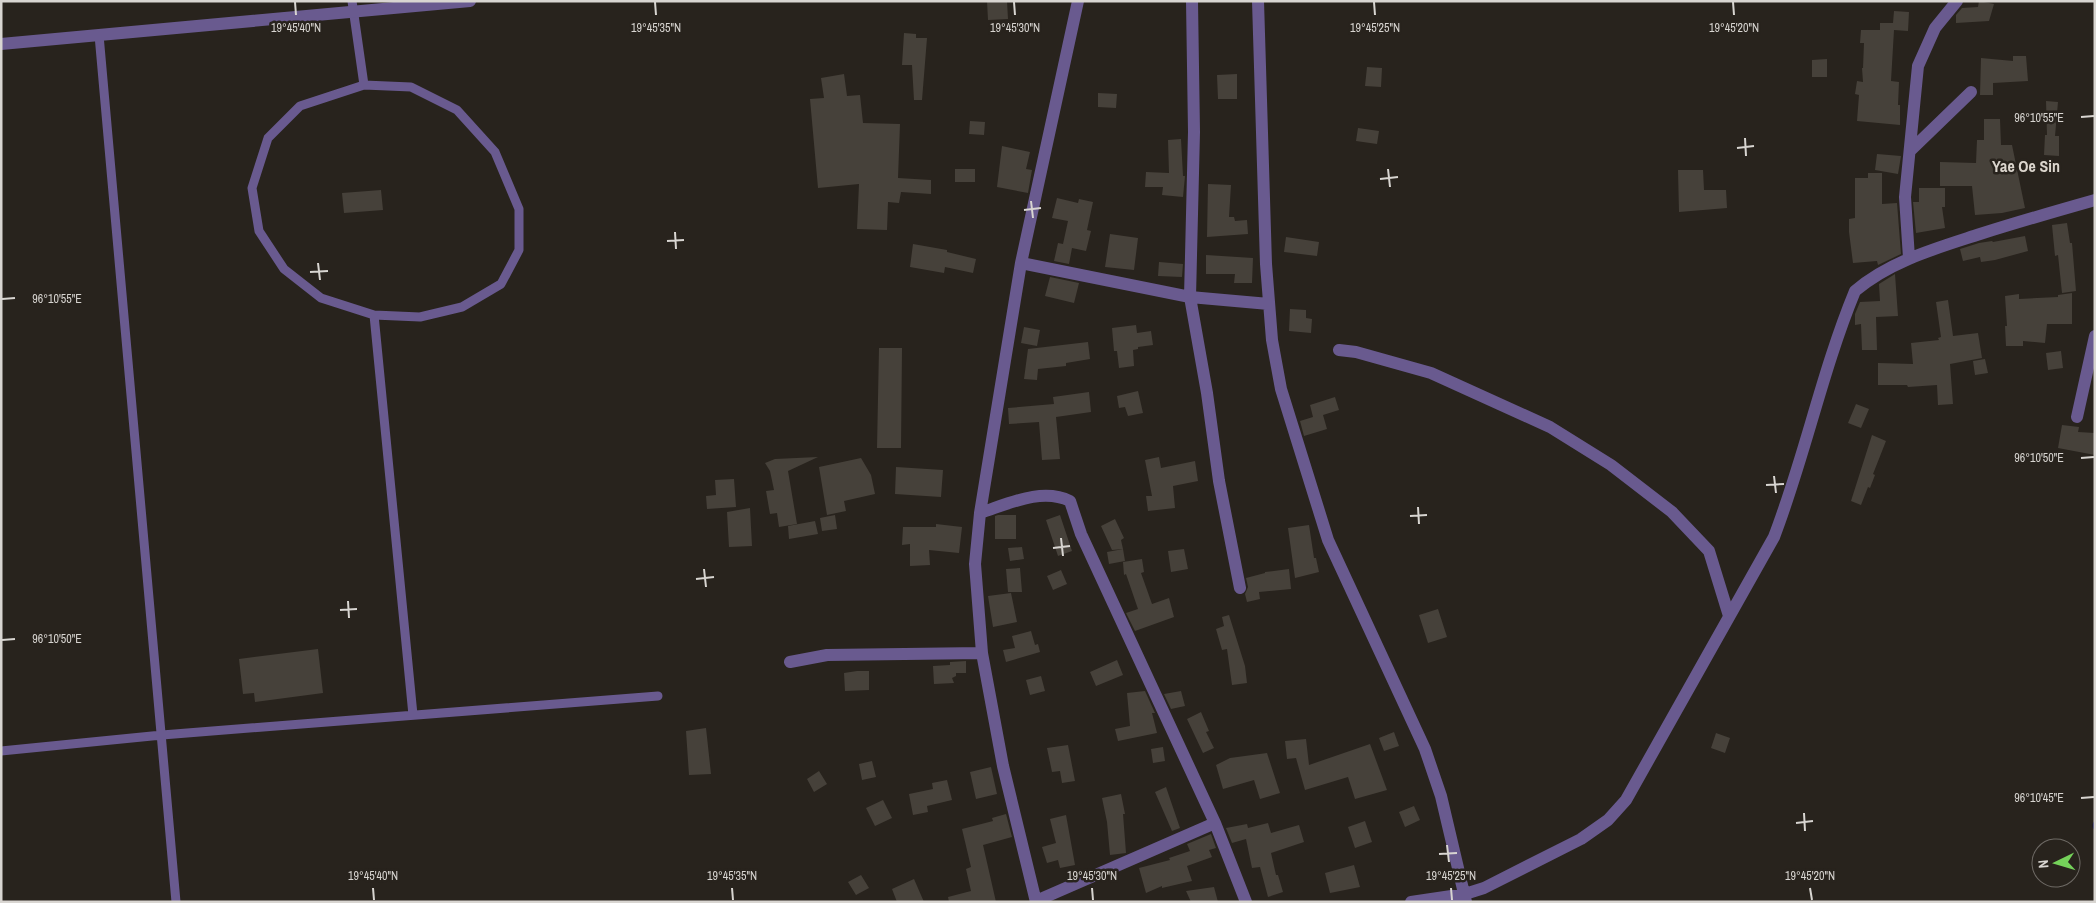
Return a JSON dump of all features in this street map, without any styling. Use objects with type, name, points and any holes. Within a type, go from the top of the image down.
[{"type":"street","points":[[1,44],[99,36],[353,7],[470,1]]},
{"type":"street","points":[[1078,1],[1021,263],[980,513],[975,564],[982,653],[1003,766],[1036,901],[1215,823]]},
{"type":"street","points":[[1192,1],[1194,132],[1190,297],[1219,481],[1240,588]]},
{"type":"street","points":[[1258,1],[1268,304],[1281,389],[1328,540],[1425,748],[1441,796],[1466,898]]},
{"type":"street","points":[[1909,258],[1905,197],[1918,66],[1935,28],[1957,1]]},
{"type":"street","points":[[1911,150],[1971,92]]},
{"type":"street","points":[[1411,902],[1466,898],[1581,839],[1608,820],[1626,800],[1774,537],[1790,494],[1826,375],[1855,291],[1909,258],[2095,200]]},
{"type":"street","points":[[1021,263],[1190,297],[1268,304]]},
{"type":"street","points":[[2077,417],[2095,336]]},
{"type":"street","points":[[1339,350],[1356,352],[1431,373],[1550,427],[1610,465],[1672,512],[1709,552],[1729,616]]},
{"type":"street","points":[[980,513],[1043,496],[1059,496],[1070,502],[1081,534],[1215,823],[1246,902]]},
{"type":"street","points":[[790,662],[827,655],[982,653]]},
{"type":"lane","points":[[353,7],[364,85]]},
{"type":"lane","points":[[99,36],[176,902]]},
{"type":"lane","points":[[364,85],[411,87],[457,110],[495,152],[519,209],[519,250],[501,284],[462,307],[420,317],[374,315],[322,298],[284,269],[259,231],[252,188],[268,138],[300,106],[364,85]]},
{"type":"lane","points":[[374,315],[413,715]]},
{"type":"lane","points":[[1,751],[162,735],[658,696]]},
{"type":"building","points":[[987,1],[1007,1],[1008,19],[988,20]]},
{"type":"building","points":[[1979,1],[1994,4],[1989,21],[1956,23],[1956,15],[1962,8],[1978,7]]},
{"type":"building","points":[[1894,11],[1909,12],[1908,31],[1894,30],[1891,81],[1899,82],[1898,105],[1900,105],[1900,125],[1857,121],[1859,95],[1855,94],[1857,81],[1863,82],[1864,43],[1860,43],[1861,30],[1880,30],[1880,23],[1893,23]]},
{"type":"building","points":[[904,33],[916,34],[916,38],[927,38],[922,100],[914,100],[912,65],[902,65]]},
{"type":"building","points":[[2013,56],[2026,56],[2028,81],[1993,83],[1993,95],[1980,95],[1981,58],[2013,61]]},
{"type":"building","points":[[1827,59],[1827,77],[1812,77],[1812,60]]},
{"type":"building","points":[[1367,67],[1382,68],[1381,87],[1365,86]]},
{"type":"building","points":[[844,74],[847,96],[860,95],[863,123],[900,124],[898,178],[931,180],[931,194],[901,192],[899,203],[888,202],[887,230],[857,229],[859,184],[818,188],[810,99],[824,98],[821,78]]},
{"type":"building","points":[[1237,74],[1237,99],[1218,99],[1217,75]]},
{"type":"building","points":[[1098,93],[1117,94],[1116,108],[1098,107]]},
{"type":"building","points":[[2046,101],[2058,102],[2055,136],[2059,136],[2059,156],[2044,155],[2045,135],[2047,135]]},
{"type":"building","points":[[1984,119],[2000,119],[2001,145],[2012,145],[2025,208],[2002,213],[1975,215],[1972,186],[1940,186],[1940,162],[1976,163],[1977,140],[1984,140]]},
{"type":"building","points":[[970,121],[985,122],[984,135],[969,134]]},
{"type":"building","points":[[1358,128],[1379,131],[1377,144],[1356,141]]},
{"type":"building","points":[[1181,139],[1183,176],[1185,176],[1183,197],[1162,195],[1163,187],[1145,187],[1146,172],[1169,173],[1168,140]]},
{"type":"building","points":[[1002,146],[1030,152],[1026,169],[1032,170],[1028,193],[997,187]]},
{"type":"building","points":[[1877,154],[1901,156],[1898,174],[1875,170]]},
{"type":"building","points":[[955,169],[975,169],[975,182],[955,182]]},
{"type":"building","points":[[1678,170],[1703,170],[1704,190],[1726,190],[1727,208],[1679,212]]},
{"type":"building","points":[[1868,173],[1882,173],[1882,204],[1897,203],[1901,254],[1878,265],[1877,261],[1853,263],[1849,232],[1849,219],[1855,218],[1855,178],[1868,178]]},
{"type":"building","points":[[1208,184],[1231,185],[1229,217],[1234,217],[1235,221],[1247,220],[1248,234],[1207,237]]},
{"type":"building","points":[[1919,188],[1945,188],[1945,207],[1942,207],[1945,228],[1916,233],[1913,202],[1919,202]]},
{"type":"building","points":[[381,190],[383,210],[344,213],[342,193]]},
{"type":"building","points":[[1057,198],[1078,203],[1079,199],[1093,202],[1087,230],[1091,231],[1086,251],[1072,248],[1069,264],[1054,261],[1058,243],[1063,244],[1068,221],[1052,218]]},
{"type":"building","points":[[2067,223],[2070,243],[2072,243],[2076,291],[2062,293],[2058,255],[2055,256],[2052,225]]},
{"type":"building","points":[[1110,234],[1138,238],[1134,270],[1105,267]]},
{"type":"building","points":[[2025,236],[2028,251],[1995,260],[1981,262],[1980,257],[1963,261],[1960,249],[1979,243]]},
{"type":"building","points":[[1286,237],[1319,242],[1317,256],[1284,252]]},
{"type":"building","points":[[913,244],[947,250],[947,252],[976,259],[973,273],[945,267],[944,273],[910,267]]},
{"type":"building","points":[[1206,255],[1253,258],[1252,283],[1234,283],[1235,274],[1206,274]]},
{"type":"building","points":[[1159,262],[1183,264],[1182,277],[1158,276]]},
{"type":"building","points":[[1895,274],[1898,316],[1876,317],[1877,350],[1862,350],[1861,324],[1855,325],[1855,314],[1860,302],[1880,301],[1879,284]]},
{"type":"building","points":[[1050,277],[1079,283],[1074,303],[1045,296]]},
{"type":"building","points":[[2072,293],[2072,324],[2047,324],[2045,343],[2023,341],[2023,346],[2006,346],[2005,296],[2019,294],[2019,299],[2058,297],[2058,295]]},
{"type":"building","points":[[1948,300],[1953,336],[1978,333],[1982,358],[1950,364],[1953,404],[1938,405],[1937,385],[1908,387],[1907,385],[1878,385],[1878,363],[1913,364],[1911,343],[1939,340],[1938,338],[1941,337],[1936,302]]},
{"type":"building","points":[[1290,309],[1306,310],[1306,318],[1312,319],[1311,333],[1289,331]]},
{"type":"building","points":[[1136,325],[1137,333],[1151,331],[1153,345],[1138,347],[1138,349],[1133,350],[1134,366],[1119,368],[1117,351],[1114,351],[1112,328]]},
{"type":"building","points":[[1024,327],[1040,330],[1037,346],[1021,343]]},
{"type":"building","points":[[1088,342],[1090,359],[1066,363],[1066,366],[1038,369],[1037,380],[1024,379],[1028,349]]},
{"type":"building","points":[[879,348],[902,348],[901,448],[877,448]]},
{"type":"building","points":[[2061,351],[2063,368],[2048,370],[2046,353]]},
{"type":"building","points":[[1985,359],[1988,373],[1975,375],[1973,361]]},
{"type":"building","points":[[1138,391],[1143,413],[1128,416],[1125,407],[1119,408],[1117,396]]},
{"type":"building","points":[[1089,392],[1091,412],[1056,417],[1060,459],[1042,460],[1039,422],[1009,424],[1008,408],[1054,404],[1053,397]]},
{"type":"building","points":[[1335,397],[1339,410],[1323,415],[1327,429],[1304,436],[1300,421],[1313,417],[1310,405]]},
{"type":"building","points":[[1856,404],[1869,409],[1861,428],[1848,423]]},
{"type":"building","points":[[2062,425],[2079,427],[2078,432],[2095,433],[2095,455],[2058,448]]},
{"type":"building","points":[[1872,435],[1886,441],[1873,474],[1875,475],[1870,488],[1868,487],[1861,505],[1851,501]]},
{"type":"building","points":[[818,457],[788,471],[797,524],[779,527],[777,513],[770,514],[766,491],[774,490],[770,471],[765,463],[775,459]]},
{"type":"building","points":[[1159,457],[1161,468],[1195,461],[1198,481],[1173,486],[1175,508],[1148,511],[1146,496],[1152,496],[1145,460]]},
{"type":"building","points":[[861,458],[871,475],[875,494],[844,501],[846,511],[827,515],[819,467]]},
{"type":"building","points":[[896,467],[943,470],[941,497],[895,494]]},
{"type":"building","points":[[734,479],[736,507],[707,509],[706,496],[716,495],[715,480]]},
{"type":"building","points":[[750,508],[752,546],[729,547],[727,512]]},
{"type":"building","points":[[835,515],[837,529],[822,531],[820,518]]},
{"type":"building","points":[[1016,515],[1016,539],[995,539],[995,516]]},
{"type":"building","points":[[1060,515],[1072,551],[1058,556],[1046,520]]},
{"type":"building","points":[[1115,519],[1124,538],[1121,540],[1123,549],[1112,550],[1101,526]]},
{"type":"building","points":[[815,521],[818,534],[789,539],[788,526]]},
{"type":"building","points":[[936,524],[962,527],[959,553],[929,550],[930,565],[910,566],[910,544],[902,545],[903,527],[936,527]]},
{"type":"building","points":[[1309,525],[1314,558],[1316,558],[1319,572],[1295,578],[1288,528]]},
{"type":"building","points":[[1022,547],[1024,559],[1010,561],[1008,548]]},
{"type":"building","points":[[1123,549],[1125,561],[1109,564],[1107,552]]},
{"type":"building","points":[[1184,549],[1188,569],[1171,572],[1168,551]]},
{"type":"building","points":[[1142,559],[1144,572],[1141,573],[1152,604],[1169,598],[1174,617],[1135,631],[1126,613],[1138,609],[1126,574],[1124,575],[1123,562]]},
{"type":"building","points":[[1020,568],[1022,592],[1008,592],[1006,569]]},
{"type":"building","points":[[1289,569],[1291,589],[1259,592],[1260,599],[1247,602],[1245,594],[1248,587],[1246,578],[1265,572]]},
{"type":"building","points":[[1061,570],[1067,584],[1053,590],[1047,576]]},
{"type":"building","points":[[1011,593],[1017,622],[993,627],[988,596]]},
{"type":"building","points":[[1438,609],[1447,637],[1428,643],[1419,615]]},
{"type":"building","points":[[1229,615],[1245,666],[1247,683],[1232,685],[1227,649],[1222,650],[1216,629],[1224,626],[1222,617]]},
{"type":"building","points":[[1031,631],[1035,645],[1038,644],[1040,652],[1006,662],[1003,650],[1015,648],[1012,636]]},
{"type":"building","points":[[318,649],[323,693],[255,702],[254,693],[243,694],[239,659]]},
{"type":"building","points":[[1117,660],[1123,675],[1096,686],[1090,672]]},
{"type":"building","points":[[966,661],[966,673],[956,673],[956,676],[952,678],[954,683],[934,684],[933,666],[950,665],[950,662]]},
{"type":"building","points":[[869,671],[869,690],[845,691],[844,673]]},
{"type":"building","points":[[1041,676],[1045,691],[1030,695],[1026,680]]},
{"type":"building","points":[[1145,691],[1155,713],[1152,713],[1157,733],[1118,741],[1115,729],[1130,726],[1127,693]]},
{"type":"building","points":[[1181,691],[1185,706],[1171,709],[1164,694]]},
{"type":"building","points":[[1201,712],[1209,731],[1206,732],[1214,748],[1203,753],[1187,719]]},
{"type":"building","points":[[706,728],[711,774],[689,775],[686,731]]},
{"type":"building","points":[[1394,732],[1399,746],[1384,751],[1379,738]]},
{"type":"building","points":[[1716,733],[1730,738],[1725,753],[1711,748]]},
{"type":"building","points":[[1306,739],[1309,765],[1370,744],[1387,790],[1355,799],[1348,777],[1305,790],[1296,758],[1287,759],[1285,741]]},
{"type":"building","points":[[1068,745],[1075,781],[1062,783],[1060,771],[1052,772],[1047,748]]},
{"type":"building","points":[[1163,747],[1165,761],[1153,763],[1151,749]]},
{"type":"building","points":[[1267,753],[1280,793],[1260,799],[1254,780],[1223,789],[1216,765],[1230,758]]},
{"type":"building","points":[[872,761],[876,777],[862,780],[859,764]]},
{"type":"building","points":[[991,767],[997,794],[976,799],[970,772]]},
{"type":"building","points":[[819,771],[827,784],[814,792],[807,779]]},
{"type":"building","points":[[947,780],[952,800],[927,806],[928,812],[913,815],[909,794],[933,789],[932,783]]},
{"type":"building","points":[[1166,787],[1180,828],[1172,831],[1155,792]]},
{"type":"building","points":[[1121,794],[1125,814],[1123,814],[1126,853],[1110,855],[1107,822],[1102,798]]},
{"type":"building","points":[[883,800],[892,818],[875,826],[866,808]]},
{"type":"building","points":[[1414,806],[1420,820],[1405,827],[1399,812]]},
{"type":"building","points":[[1006,814],[1012,837],[983,845],[996,902],[949,902],[948,897],[971,891],[966,869],[971,867],[962,829],[993,821],[992,818]]},
{"type":"building","points":[[1066,815],[1075,865],[1060,868],[1058,860],[1047,863],[1042,847],[1056,843],[1050,819]]},
{"type":"building","points":[[1365,821],[1372,842],[1355,848],[1348,827]]},
{"type":"building","points":[[1268,823],[1271,833],[1299,825],[1304,842],[1271,853],[1276,875],[1278,875],[1283,892],[1268,897],[1260,867],[1252,868],[1246,839],[1232,843],[1226,828],[1247,824],[1248,828]]},
{"type":"building","points":[[1211,834],[1216,848],[1209,850],[1212,857],[1187,866],[1192,881],[1162,888],[1162,886],[1146,893],[1139,868],[1170,860],[1169,858],[1190,851],[1187,844]]},
{"type":"building","points":[[1354,865],[1360,887],[1330,893],[1325,873]]},
{"type":"building","points":[[861,875],[869,888],[856,895],[848,882]]},
{"type":"building","points":[[914,879],[924,902],[897,902],[892,889]]},
{"type":"building","points":[[1214,887],[1218,902],[1191,902],[1186,891]]},
{"type":"district","name":"Yae Oe Sin","points":[[2026,166]]}]
